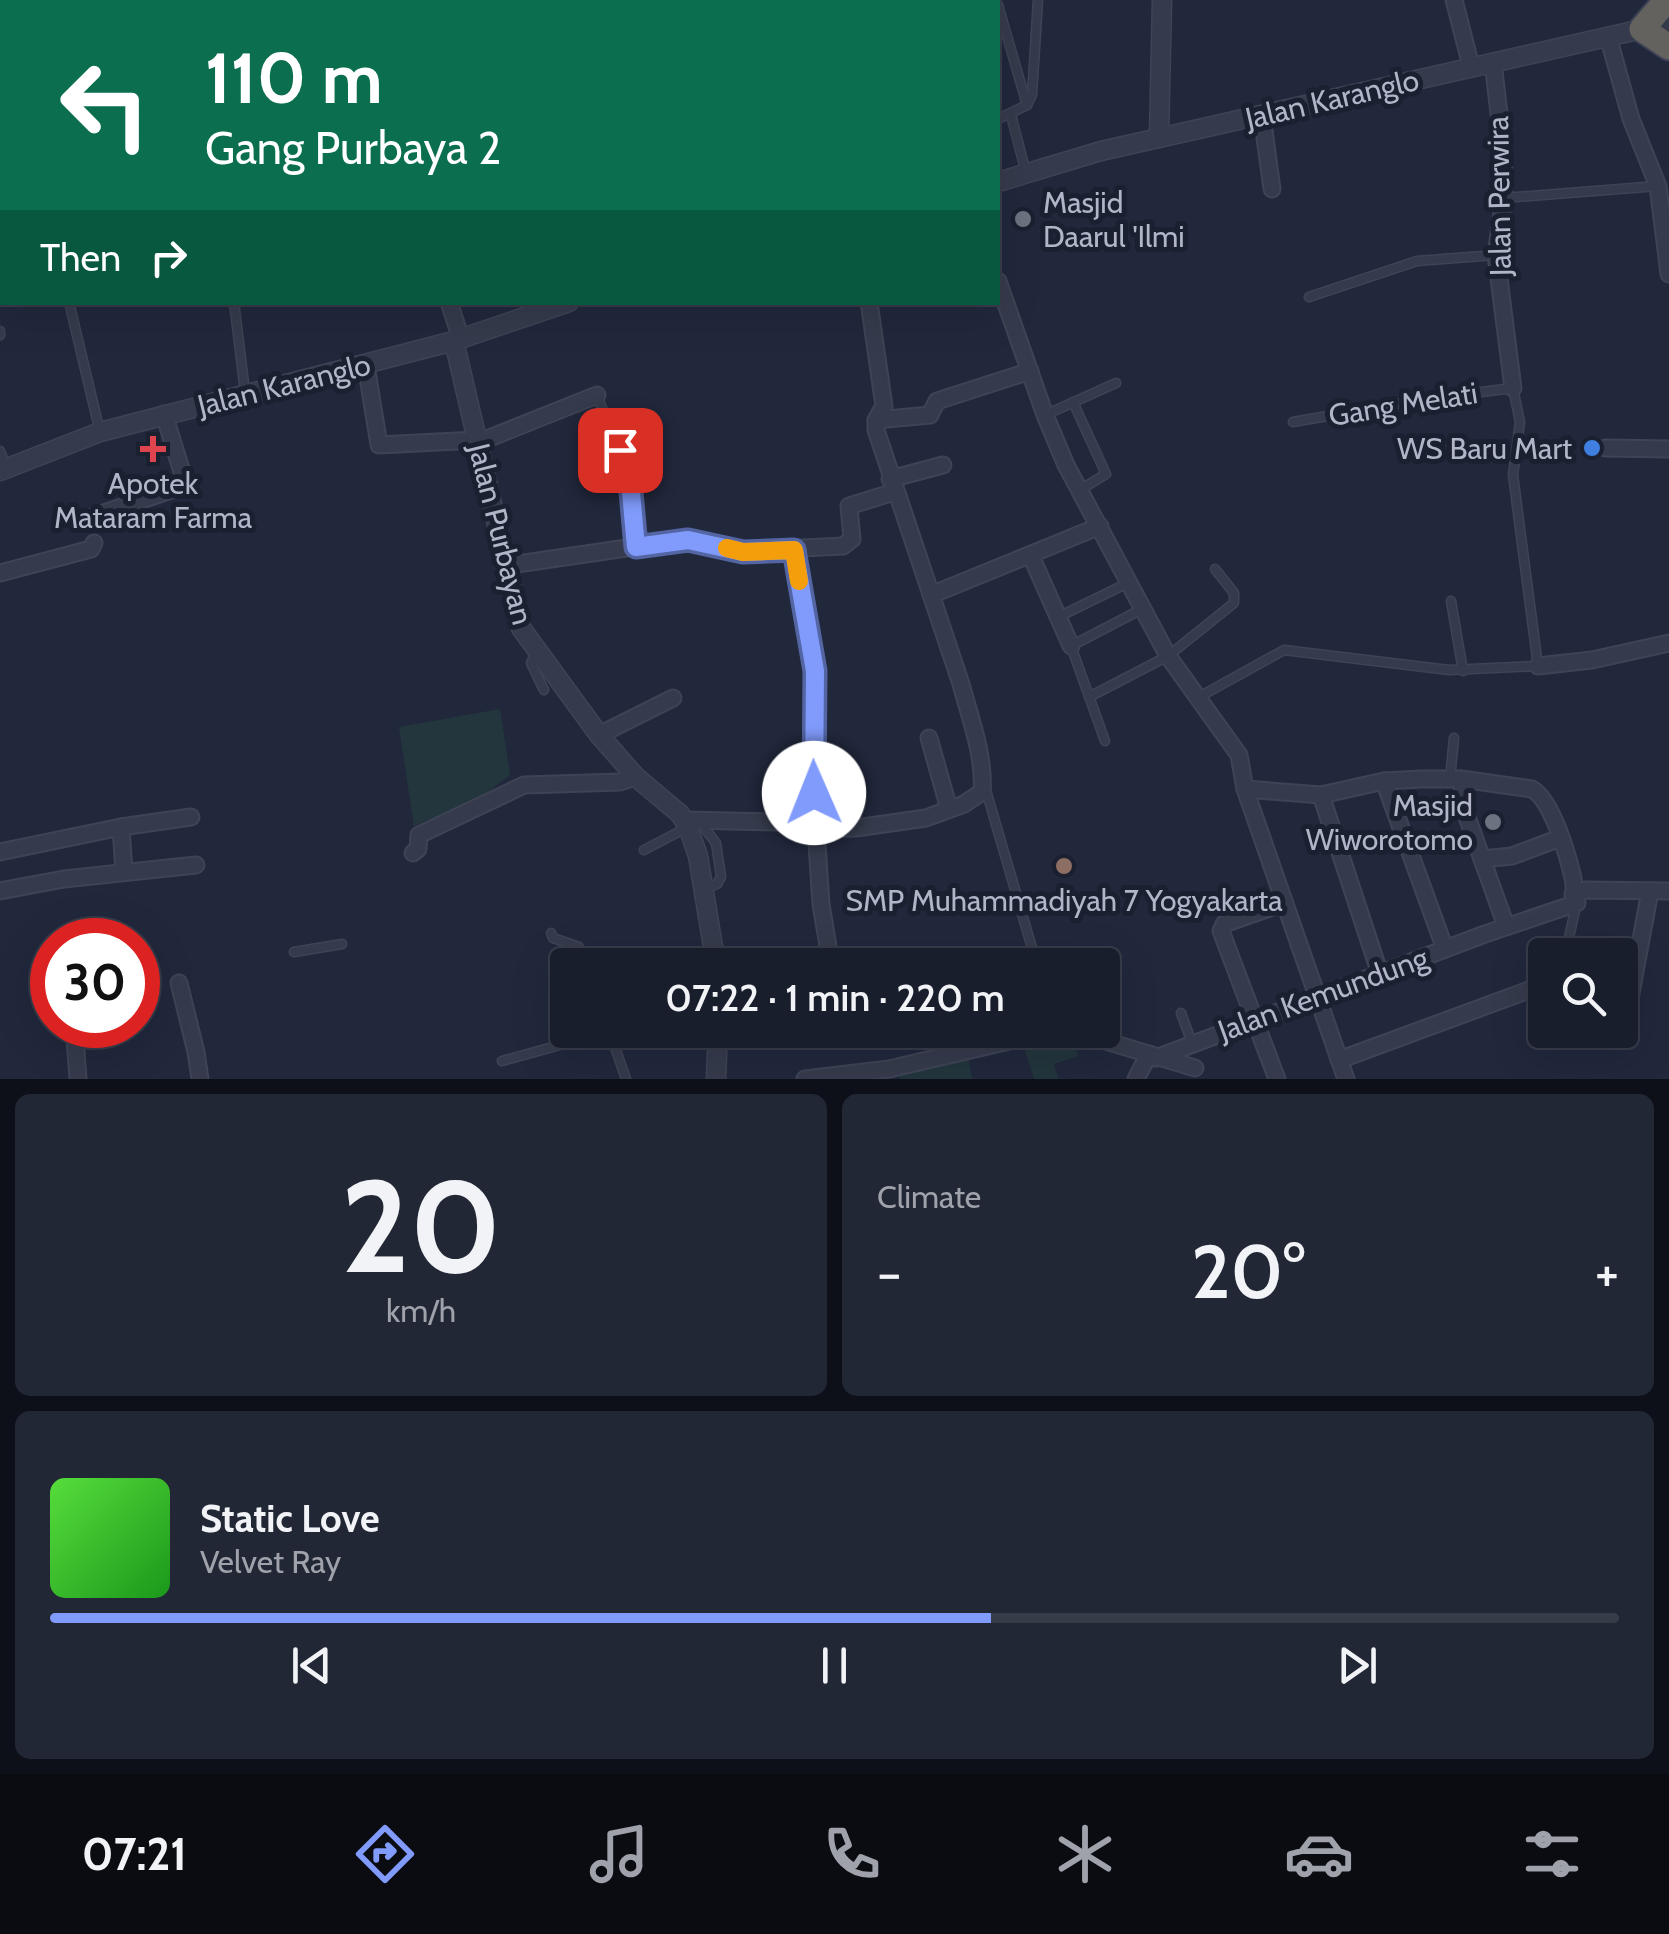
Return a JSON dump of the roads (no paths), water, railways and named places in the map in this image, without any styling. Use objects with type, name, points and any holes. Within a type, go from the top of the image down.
[{"type":"highway","points":[[1668,0],[1642,29],[1669,47]]},
{"type":"street","points":[[1159,138],[1162,0]]},
{"type":"street","points":[[1454,0],[1471,66]]},
{"type":"street","name":"Jalan Karanglo","points":[[1000,181],[1159,138],[1669,23]]},
{"type":"street","points":[[1608,36],[1631,119],[1658,186],[1669,274]]},
{"type":"street","name":"Jalan Perwira","points":[[1494,62],[1504,198],[1496,255],[1513,388]]},
{"type":"street","points":[[1262,116],[1272,189]]},
{"type":"street","points":[[1000,287],[1045,415],[1080,490],[1168,656],[1239,755],[1244,789],[1346,1079]]},
{"type":"street","points":[[450,305],[458,340]]},
{"type":"street","name":"Jalan Karanglo","points":[[2,464],[164,414],[458,340],[560,305]]},
{"type":"street","points":[[713,948],[690,823],[779,822],[816,828],[894,824],[950,809],[982,792],[983,781],[961,684],[892,486],[876,425],[884,406],[869,305]]},
{"type":"street","name":"Jalan Purbayan","points":[[458,340],[504,566],[522,628],[599,735],[636,776],[690,823]]},
{"type":"street","points":[[366,366],[379,444],[477,442],[597,395]]},
{"type":"street","points":[[876,425],[930,415],[937,401],[1030,371]]},
{"type":"street","points":[[86,519],[186,485],[164,414]]},
{"type":"street","points":[[1605,448],[1669,449]]},
{"type":"street","points":[[504,566],[688,540],[743,552],[848,544],[852,540],[849,506],[943,465]]},
{"type":"street","points":[[930,595],[1100,526]]},
{"type":"street","points":[[0,573],[90,549],[94,543]]},
{"type":"street","points":[[794,550],[815,671],[812,757],[821,904],[828,948]]},
{"type":"street","points":[[1032,556],[1070,646]]},
{"type":"street","points":[[1538,666],[1592,660],[1669,643]]},
{"type":"street","points":[[599,735],[673,698]]},
{"type":"street","points":[[929,738],[950,809]]},
{"type":"street","points":[[413,853],[418,849],[419,836],[524,785],[620,782],[636,776]]},
{"type":"street","points":[[1244,789],[1321,794],[1384,781],[1455,779],[1532,789],[1541,794],[1560,838],[1575,898]]},
{"type":"street","points":[[1455,779],[1506,926]]},
{"type":"street","points":[[1384,781],[1444,949]]},
{"type":"street","points":[[1321,794],[1380,974]]},
{"type":"street","points":[[0,852],[190,817]]},
{"type":"street","points":[[120,827],[124,872]]},
{"type":"street","points":[[1482,860],[1512,856],[1560,838]]},
{"type":"street","points":[[0,892],[196,865]]},
{"type":"street","name":"Jalan Kemundung","points":[[1155,1056],[1506,926],[1575,898],[1585,890],[1669,891]]},
{"type":"street","points":[[1638,959],[1650,891]]},
{"type":"street","points":[[1277,1079],[1221,930],[1224,924],[1284,902]]},
{"type":"street","points":[[179,983],[200,1079]]},
{"type":"street","points":[[1340,1060],[1528,990]]},
{"type":"street","points":[[1120,1045],[1198,1074],[1196,1042]]},
{"type":"street","points":[[76,1048],[78,1079]]},
{"type":"street","points":[[716,1079],[717,1048]]},
{"type":"street","points":[[805,1079],[889,1068],[977,1048]]},
{"type":"street","points":[[1136,1079],[1155,1056]]},
{"type":"lane","points":[[1000,118],[1027,105],[1032,96],[1038,0]]},
{"type":"lane","points":[[1000,12],[1027,105]]},
{"type":"lane","points":[[1011,115],[1026,173]]},
{"type":"lane","points":[[1504,198],[1658,186]]},
{"type":"lane","points":[[1308,296],[1418,261],[1496,255]]},
{"type":"lane","points":[[70,305],[100,432]]},
{"type":"lane","points":[[234,305],[246,395]]},
{"type":"lane","points":[[1045,415],[1116,384]]},
{"type":"lane","points":[[1197,698],[1284,650],[1463,671],[1538,666],[1513,475],[1520,422],[1513,388]]},
{"type":"lane","name":"Gang Melati","points":[[1293,422],[1513,388]]},
{"type":"lane","points":[[597,395],[625,468],[636,547]]},
{"type":"lane","points":[[1074,402],[1106,474],[1080,490]]},
{"type":"lane","points":[[1089,696],[1168,656],[1234,603],[1234,593],[1215,569]]},
{"type":"lane","points":[[1058,617],[1130,582]]},
{"type":"lane","points":[[1451,601],[1463,671]]},
{"type":"lane","points":[[1105,741],[1070,646],[1144,608]]},
{"type":"lane","points":[[538,651],[531,663],[544,690]]},
{"type":"lane","points":[[1454,738],[1455,779]]},
{"type":"lane","points":[[983,781],[1032,948]]},
{"type":"lane","points":[[644,850],[690,823]]},
{"type":"lane","points":[[1568,938],[1575,898]]},
{"type":"lane","points":[[551,933],[552,938],[579,948]]},
{"type":"lane","points":[[294,952],[342,944]]},
{"type":"lane","points":[[1180,1013],[1196,1042]]},
{"type":"lane","points":[[502,1061],[550,1048]]},
{"type":"lane","points":[[615,1048],[626,1079]]},
{"type":"place","name":"Masjid Daarul 'Ilmi","points":[[1023,219]]},
{"type":"place","name":"WS Baru Mart","points":[[1592,448]]},
{"type":"place","name":"Apotek Mataram Farma","points":[[153,449]]},
{"type":"place","name":"Masjid Wiworotomo","points":[[1493,822]]},
{"type":"place","name":"SMP Muhammadiyah 7 Yogyakarta","points":[[1064,866]]}]
